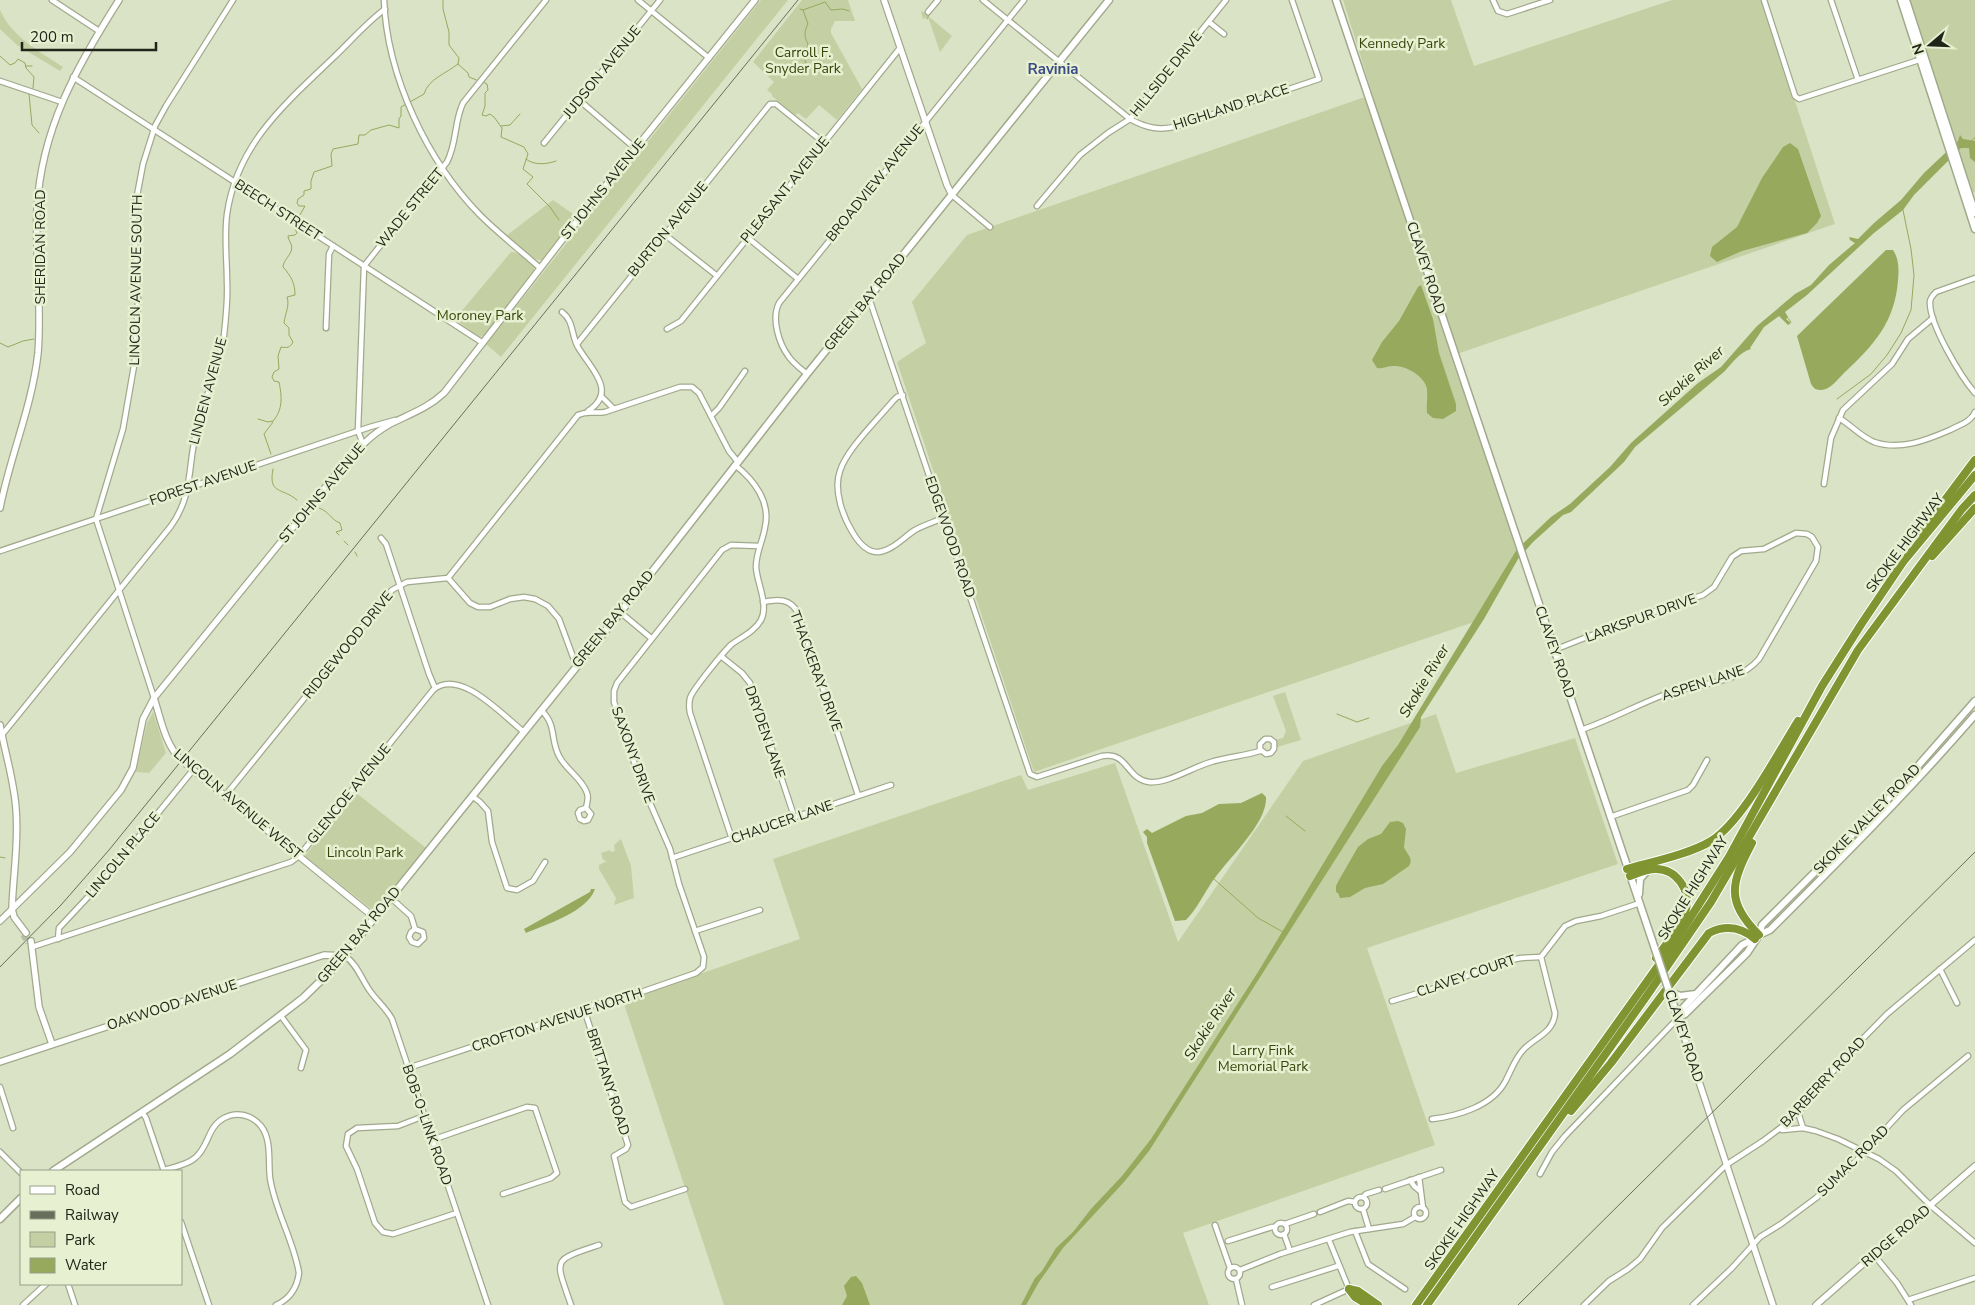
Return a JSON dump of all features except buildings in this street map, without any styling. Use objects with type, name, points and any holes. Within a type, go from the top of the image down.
[{"type":"highway","points":[[1903,562],[1930,520],[1975,460]]},
{"type":"highway","name":"SKOKIE HIGHWAY","points":[[1416,1305],[1704,898],[1729,857],[1822,686],[1862,623],[1903,562],[1975,475]]},
{"type":"highway","name":"SKOKIE HIGHWAY","points":[[1426,1305],[1689,935],[1728,875],[1858,650],[1884,613],[1975,495]]},
{"type":"highway","points":[[1884,613],[1975,508]]},
{"type":"highway","points":[[1629,872],[1702,846],[1718,836],[1737,815],[1822,686]]},
{"type":"highway","points":[[1757,937],[1739,911],[1736,899],[1736,884],[1740,866],[1776,792]]},
{"type":"highway","points":[[1612,1030],[1632,994],[1680,924],[1687,907],[1685,890],[1677,877],[1663,870],[1650,869],[1629,872]]},
{"type":"highway","points":[[1535,1152],[1544,1145],[1611,1063],[1709,933],[1723,928],[1730,928],[1757,937]]},
{"type":"highway","points":[[1349,1289],[1368,1305]]},
{"type":"highway","points":[[1349,1289],[1358,1291],[1378,1305]]},
{"type":"main road","name":"GREEN BAY ROAD","points":[[55,1170],[230,1054],[280,1016],[325,978],[345,956],[620,612],[807,374],[1109,0]]},
{"type":"main road","name":"CLAVEY ROAD","points":[[1336,0],[1678,1018]]},
{"type":"main road","points":[[1901,0],[1923,59]]},
{"type":"main road","points":[[1906,0],[1975,229]]},
{"type":"main road","points":[[1957,165],[1975,213]]},
{"type":"main road","name":"SKOKIE VALLEY ROAD","points":[[1678,1018],[1685,1014],[1748,953],[1762,925],[1920,765],[1975,701]]},
{"type":"main road","name":"SKOKIE VALLEY ROAD","points":[[1678,1018],[1682,1009],[1742,945],[1770,930],[1901,798],[1975,716]]},
{"type":"main road","points":[[1920,765],[1926,771]]},
{"type":"main road","points":[[1894,792],[1901,798]]},
{"type":"main road","points":[[1640,903],[1640,879],[1650,869]]},
{"type":"main road","points":[[1669,991],[1680,996],[1697,993]]},
{"type":"main road","points":[[0,1219],[20,1199]]},
{"type":"street","points":[[52,0],[99,31]]},
{"type":"street","name":"SHERIDAN ROAD","points":[[0,508],[2,484],[27,409],[38,354],[40,310],[37,214],[39,184],[50,132],[73,77],[119,0]]},
{"type":"street","name":"LINCOLN AVENUE SOUTH","points":[[96,519],[123,429],[131,390],[137,334],[138,282],[134,243],[136,201],[143,164],[154,130],[176,89],[233,0]]},
{"type":"street","points":[[384,0],[392,50],[403,88],[416,119],[443,168],[480,215],[507,241],[540,268]]},
{"type":"street","name":"WADE STREET","points":[[364,266],[443,168],[454,143],[458,117],[463,103],[546,0]]},
{"type":"street","points":[[638,0],[709,58]]},
{"type":"street","name":"JUDSON AVENUE","points":[[544,143],[660,0]]},
{"type":"street","name":"ST JOHNS AVENUE","points":[[0,921],[70,852],[122,790],[133,768],[143,719],[154,698],[363,444],[390,425],[429,406],[436,400],[755,0]]},
{"type":"street","points":[[884,0],[947,185],[952,194],[990,226]]},
{"type":"street","points":[[928,12],[938,0]]},
{"type":"street","name":"HIGHLAND PLACE","points":[[983,0],[1130,119],[1148,127],[1170,128],[1319,79],[1292,0]]},
{"type":"street","name":"BROADVIEW AVENUE","points":[[807,374],[786,353],[775,320],[779,303],[1024,0]]},
{"type":"street","name":"HILLSIDE DRIVE","points":[[1037,206],[1080,155],[1130,119],[1226,0]]},
{"type":"street","points":[[1493,0],[1498,10],[1507,14],[1550,0]]},
{"type":"street","points":[[1764,0],[1795,96],[1801,99],[1923,59]]},
{"type":"street","points":[[1831,0],[1858,80]]},
{"type":"street","name":"LINDEN AVENUE","points":[[1,736],[179,514],[185,501],[195,437],[218,363],[223,337],[228,296],[225,245],[226,221],[235,182],[252,144],[270,119],[385,9]]},
{"type":"street","points":[[1209,22],[1224,34]]},
{"type":"street","name":"PLEASANT AVENUE","points":[[667,329],[680,321],[900,48]]},
{"type":"street","name":"BEECH STREET","points":[[73,77],[483,343]]},
{"type":"street","points":[[0,81],[62,102]]},
{"type":"street","points":[[579,100],[636,149]]},
{"type":"street","name":"BURTON AVENUE","points":[[577,344],[770,104],[776,104],[823,142]]},
{"type":"street","points":[[664,234],[716,275]]},
{"type":"street","points":[[747,237],[798,279]]},
{"type":"street","points":[[326,328],[329,254],[333,246]]},
{"type":"street","points":[[363,444],[358,431],[364,266]]},
{"type":"street","points":[[1975,278],[1945,288],[1934,294],[1930,303],[1933,318],[1961,376],[1975,393]]},
{"type":"street","name":"EDGEWOOD ROAD","points":[[869,298],[1028,772],[1037,777],[1102,756],[1112,755],[1120,758],[1138,778],[1152,782],[1162,781],[1211,762],[1261,750]]},
{"type":"street","points":[[562,312],[570,321],[577,344],[595,370],[602,388],[601,396],[597,404],[588,411],[576,416],[448,578],[470,603],[478,607],[490,608],[510,599],[524,597],[535,599],[548,606],[559,619],[576,665]]},
{"type":"street","points":[[1824,484],[1831,438],[1846,406],[1892,364],[1908,339],[1933,318]]},
{"type":"street","points":[[711,416],[745,370]]},
{"type":"street","points":[[588,411],[600,412],[688,386],[699,393],[729,451],[759,490],[765,509],[765,528],[759,546],[756,570],[763,602],[762,617],[758,624],[732,644],[693,692],[689,708],[732,839]]},
{"type":"street","points":[[903,395],[897,397],[842,466],[838,484],[845,514],[850,528],[862,545],[866,549],[878,552],[890,547],[921,527],[943,518]]},
{"type":"street","points":[[601,396],[613,408]]},
{"type":"street","points":[[1839,418],[1866,438],[1881,444],[1915,443],[1925,441],[1970,420],[1975,412]]},
{"type":"street","name":"FOREST AVENUE","points":[[0,551],[358,431],[406,417]]},
{"type":"street","name":"LINCOLN AVENUE WEST","points":[[96,519],[118,591],[171,748],[193,770],[375,918]]},
{"type":"street","name":"ASPEN LANE","points":[[1580,730],[1675,691],[1739,675],[1755,665],[1818,556],[1818,547],[1812,537],[1803,533],[1794,534]]},
{"type":"street","name":"LARKSPUR DRIVE","points":[[1554,650],[1633,619],[1704,595],[1714,587],[1736,553],[1764,549],[1794,534]]},
{"type":"street","points":[[382,538],[386,544],[435,688],[453,684],[468,688],[524,732]]},
{"type":"street","name":"SAXONY DRIVE","points":[[703,967],[704,957],[665,836],[640,780],[613,697],[617,683],[722,550],[731,544],[759,546]]},
{"type":"street","name":"RIDGEWOOD DRIVE","points":[[225,796],[390,594],[400,585],[407,582],[448,578]]},
{"type":"street","name":"THACKERAY DRIVE","points":[[763,602],[785,600],[795,607],[798,613],[858,795]]},
{"type":"street","points":[[620,612],[651,638]]},
{"type":"street","name":"DRYDEN LANE","points":[[722,657],[742,673],[750,683],[794,816]]},
{"type":"street","name":"GLENCOE AVENUE","points":[[30,944],[58,939],[291,862],[299,856],[435,688]]},
{"type":"street","points":[[541,710],[549,718],[552,725],[559,756],[574,773],[587,794],[586,808]]},
{"type":"street","points":[[0,725],[1,736],[12,776],[16,810],[17,857],[12,909],[25,934]]},
{"type":"street","points":[[1610,817],[1688,790],[1693,785],[1707,760]]},
{"type":"street","name":"LINCOLN PLACE","points":[[58,939],[58,928],[102,882],[193,770]]},
{"type":"street","name":"CHAUCER LANE","points":[[672,858],[891,785]]},
{"type":"street","points":[[472,796],[488,811],[492,842],[508,888],[517,890],[533,881],[545,862]]},
{"type":"street","points":[[391,898],[411,916],[415,929]]},
{"type":"street","points":[[1432,1119],[1483,1104],[1496,1095],[1521,1052],[1544,1034],[1553,1024],[1556,1013],[1541,957],[1566,926],[1576,921],[1602,916],[1640,903]]},
{"type":"street","points":[[695,931],[760,910]]},
{"type":"street","name":"BARBERRY ROAD","points":[[1584,1305],[1609,1281],[1628,1270],[1640,1259],[1662,1228],[1726,1165],[1778,1131],[1798,1112],[1858,1043],[1904,999],[1975,940]]},
{"type":"street","points":[[30,944],[39,1008],[52,1044]]},
{"type":"street","name":"OAKWOOD AVENUE","points":[[0,1062],[324,955],[345,956]]},
{"type":"street","name":"BOB-O-LINK ROAD","points":[[345,956],[353,964],[368,989],[390,1015],[488,1305]]},
{"type":"street","name":"CLAVEY COURT","points":[[1392,1001],[1435,988],[1506,961],[1541,957]]},
{"type":"street","name":"CROFTON AVENUE NORTH","points":[[408,1068],[584,1009],[627,997],[696,973],[703,967]]},
{"type":"street","points":[[1940,969],[1957,1003]]},
{"type":"street","name":"BRITTANY ROAD","points":[[584,1009],[628,1145],[626,1149],[614,1156],[625,1202],[631,1207],[685,1189]]},
{"type":"street","points":[[280,1016],[306,1050],[301,1068]]},
{"type":"street","name":"CLAVEY ROAD","points":[[1678,1018],[1773,1305]]},
{"type":"street","name":"SKOKIE VALLEY ROAD","points":[[1540,1174],[1552,1152],[1565,1136],[1678,1018]]},
{"type":"street","name":"SUMAC ROAD","points":[[1693,1305],[1760,1237],[1816,1198],[1903,1110],[1968,1056]]},
{"type":"street","points":[[0,1087],[13,1128]]},
{"type":"street","points":[[432,1140],[526,1108],[535,1108],[557,1173],[552,1178],[503,1194]]},
{"type":"street","points":[[142,1112],[146,1118],[164,1170]]},
{"type":"street","points":[[1798,1112],[1803,1128]]},
{"type":"street","points":[[166,1170],[194,1159],[200,1152],[212,1128],[229,1116],[237,1114],[246,1115],[261,1127],[267,1139],[272,1186],[299,1273],[297,1285],[291,1295],[276,1305]]},
{"type":"street","points":[[424,1116],[398,1126],[357,1128],[348,1134],[346,1146],[357,1169],[375,1223],[383,1232],[393,1234],[457,1213]]},
{"type":"street","points":[[1778,1131],[1786,1128],[1803,1128],[1838,1139],[1864,1151],[1896,1172],[1930,1205],[1975,1243]]},
{"type":"street","points":[[0,1152],[20,1172]]},
{"type":"street","name":"RIDGE ROAD","points":[[1820,1304],[1975,1166]]},
{"type":"street","points":[[1355,1202],[1358,1197],[1363,1197],[1366,1194],[1441,1170]]},
{"type":"street","points":[[1415,1217],[1420,1220],[1425,1217],[1426,1211],[1423,1208],[1424,1204],[1420,1191],[1419,1177]]},
{"type":"street","points":[[1410,1180],[1420,1191]]},
{"type":"street","points":[[1355,1202],[1357,1208],[1363,1208],[1367,1204],[1363,1197]]},
{"type":"street","points":[[1228,1241],[1275,1227],[1278,1223],[1285,1224],[1348,1201],[1355,1202]]},
{"type":"street","points":[[1363,1208],[1369,1229]]},
{"type":"street","points":[[1415,1217],[1415,1209],[1423,1208]]},
{"type":"street","points":[[1240,1270],[1290,1251],[1355,1231],[1403,1224],[1415,1217]]},
{"type":"street","points":[[1285,1224],[1287,1229],[1284,1234],[1290,1251]]},
{"type":"street","points":[[182,1225],[209,1305]]},
{"type":"street","points":[[1215,1225],[1230,1268],[1228,1276],[1236,1279]]},
{"type":"street","points":[[1275,1227],[1278,1234],[1284,1234]]},
{"type":"street","points":[[1355,1231],[1368,1264],[1405,1289]]},
{"type":"street","points":[[1314,1305],[1349,1289],[1329,1240]]},
{"type":"street","points":[[570,1305],[559,1269],[562,1260],[569,1255],[599,1245]]},
{"type":"street","points":[[1874,1255],[1897,1283],[1911,1305]]},
{"type":"street","points":[[1272,1288],[1338,1266]]},
{"type":"street","points":[[1230,1268],[1235,1267],[1240,1270]]},
{"type":"street","points":[[1236,1279],[1240,1274],[1240,1270]]},
{"type":"street","points":[[1908,1300],[1975,1278]]},
{"type":"street","points":[[1236,1279],[1242,1305]]},
{"type":"street","points":[[23,1305],[45,1285]]},
{"type":"street","points":[[68,1285],[75,1305]]},
{"type":"green space","points":[[761,0],[788,0],[501,357],[486,344]]},
{"type":"green space","name":"Carroll F. Snyder Park","points":[[802,0],[848,0],[855,21],[835,21],[831,29],[831,33],[862,89],[837,120],[819,105],[806,119],[798,113],[795,115],[767,90],[774,82],[753,62]]},
{"type":"green space","name":"Kennedy Park","points":[[1343,0],[1451,0],[1474,66],[1672,0],[1762,0],[1835,224],[1451,356],[1517,549],[1474,622],[1034,772],[897,362],[926,343],[912,302],[967,235],[1362,98],[1374,99]]},
{"type":"green space","points":[[1908,0],[1975,0],[1975,192],[1972,193]]},
{"type":"green space","points":[[0,10],[5,20],[19,36],[63,67],[60,71],[17,45],[0,29]]},
{"type":"green space","points":[[922,11],[952,36],[940,52],[928,17],[923,19]]},
{"type":"green space","points":[[553,200],[576,216],[542,260],[537,260],[522,251],[506,236]]},
{"type":"green space","name":"Moroney Park","points":[[511,252],[518,253],[526,258],[534,266],[534,270],[486,334],[480,337],[477,336],[455,319]]},
{"type":"green space","points":[[1285,692],[1301,740],[1277,747],[1275,740],[1283,738],[1286,731],[1273,696]]},
{"type":"green space","points":[[153,712],[166,753],[149,773],[136,772],[147,723]]},
{"type":"green space","name":"Larry Fink Memorial Park","points":[[1436,714],[1456,773],[1575,738],[1618,864],[1367,948],[1435,1145],[1183,1233],[1209,1305],[724,1305],[623,1001],[800,939],[773,859],[1021,775],[1028,790],[1115,763],[1178,942],[1303,761]]},
{"type":"green space","name":"Lincoln Park","points":[[355,792],[426,848],[374,911],[305,856]]},
{"type":"green space","points":[[621,839],[631,866],[634,898],[614,905],[616,898],[599,869],[599,865],[607,861],[603,860],[601,853],[610,850],[611,852],[615,851],[614,845]]},
{"type":"water","points":[[1960,135],[1963,139],[1975,141],[1975,162],[1970,158],[1969,148],[1961,148],[1914,195],[1903,210],[1874,233],[1807,295],[1785,312],[1788,317],[1786,319],[1791,323],[1788,325],[1779,316],[1764,327],[1751,349],[1740,355],[1725,371],[1635,447],[1624,462],[1571,512],[1563,515],[1533,542],[1518,559],[1484,619],[1421,717],[1420,727],[1149,1151],[1124,1182],[1063,1248],[1039,1282],[1026,1305],[1021,1305],[1035,1278],[1042,1271],[1056,1248],[1073,1232],[1091,1209],[1122,1176],[1151,1139],[1258,972],[1382,766],[1398,745],[1517,549],[1551,517],[1570,504],[1610,467],[1631,443],[1698,383],[1721,367],[1757,326],[1795,294],[1811,285],[1829,265],[1855,243],[1849,237],[1858,239],[1901,200],[1924,173],[1958,141]]},
{"type":"water","points":[[1790,143],[1798,149],[1821,216],[1817,223],[1807,233],[1742,251],[1717,262],[1710,256],[1712,247],[1737,227],[1762,178],[1783,147]]},
{"type":"water","points":[[1886,250],[1893,250],[1898,268],[1896,295],[1888,320],[1865,353],[1830,387],[1823,390],[1815,389],[1811,384],[1797,336]]},
{"type":"water","points":[[1421,285],[1433,319],[1439,353],[1456,404],[1456,411],[1443,419],[1433,418],[1427,413],[1427,389],[1419,376],[1409,369],[1398,366],[1377,368],[1372,360]]},
{"type":"water","points":[[1262,793],[1266,797],[1265,808],[1253,831],[1210,885],[1190,916],[1186,920],[1175,921],[1147,843],[1147,837],[1143,832],[1147,829],[1152,833],[1186,816],[1202,813],[1219,804],[1241,803]]},
{"type":"water","points":[[1398,821],[1403,823],[1406,829],[1404,847],[1410,859],[1409,866],[1383,884],[1365,888],[1350,897],[1340,898],[1336,892],[1336,886],[1358,847],[1368,839],[1381,834],[1390,822]]},
{"type":"water","points":[[591,889],[595,889],[591,897],[575,911],[526,933],[524,929],[590,892]]},
{"type":"water","points":[[856,1276],[862,1283],[870,1305],[842,1305],[847,1296],[844,1286],[851,1277]]},
{"type":"waterway","points":[[443,0],[443,9],[449,32],[449,45],[459,58],[458,64],[468,73],[469,77],[479,81]]},
{"type":"waterway","points":[[800,9],[803,10],[825,2],[831,10],[843,9],[849,11]]},
{"type":"waterway","points":[[798,73],[806,62],[804,59],[808,44],[805,34],[808,24],[803,10]]},
{"type":"waterway","points":[[927,19],[930,13]]},
{"type":"waterway","points":[[0,56],[10,65],[18,59],[25,63],[26,68],[34,77],[33,88]]},
{"type":"waterway","points":[[297,220],[305,206],[299,206],[297,203],[298,199],[304,195],[304,191],[311,189],[314,172],[332,166],[331,154],[333,149],[358,144],[359,135],[365,135],[371,130],[389,125],[399,128],[401,107],[424,94],[429,84],[458,64]]},
{"type":"waterway","points":[[26,66],[32,66]]},
{"type":"waterway","points":[[483,82],[487,84],[488,90],[485,93],[485,106],[482,115],[490,114],[494,117],[502,128],[501,137],[524,147],[528,154],[523,169],[533,177],[527,184],[550,207],[559,220]]},
{"type":"waterway","points":[[29,94],[32,125],[39,133]]},
{"type":"waterway","points":[[501,126],[510,125],[520,114]]},
{"type":"waterway","points":[[1971,141],[1975,138]]},
{"type":"waterway","points":[[526,159],[537,164],[556,161]]},
{"type":"waterway","points":[[1837,399],[1871,374],[1887,355],[1901,333],[1911,310],[1914,275],[1903,210]]},
{"type":"waterway","points":[[258,419],[268,422],[273,421],[279,412],[281,403],[280,387],[279,382],[274,381],[272,377],[274,372],[279,369],[278,356],[281,347],[288,347],[293,342],[289,335],[289,328],[284,323],[288,306],[287,297],[295,295],[295,291],[292,280],[283,267],[292,247],[288,236],[297,233],[295,229],[296,224]]},
{"type":"waterway","points":[[1787,317],[1791,322]]},
{"type":"waterway","points":[[0,343],[8,347],[34,339]]},
{"type":"waterway","points":[[271,454],[264,434],[273,422]]},
{"type":"waterway","points":[[273,469],[274,487],[297,500]]},
{"type":"waterway","points":[[319,508],[340,523],[342,530],[336,532],[339,535]]},
{"type":"waterway","points":[[344,541],[348,545]]},
{"type":"waterway","points":[[355,552],[357,556]]},
{"type":"waterway","points":[[1337,714],[1357,722],[1369,718]]},
{"type":"waterway","points":[[1286,816],[1305,831]]},
{"type":"waterway","points":[[0,857],[5,858]]},
{"type":"waterway","points":[[1214,879],[1258,918],[1283,932]]},
{"type":"tunnel","points":[[23,935],[28,943]]},
{"type":"railway","points":[[0,967],[61,905],[109,850],[798,0]]},
{"type":"railway","points":[[1518,1305],[1975,852]]},
{"type":"district","name":"Ravinia","points":[[1053,69]]},
{"type":"water label","name":"Skokie River","points":[[1691,376]]},
{"type":"water label","name":"Skokie River","points":[[1424,681]]},
{"type":"water label","name":"Skokie River","points":[[1210,1024]]}]
